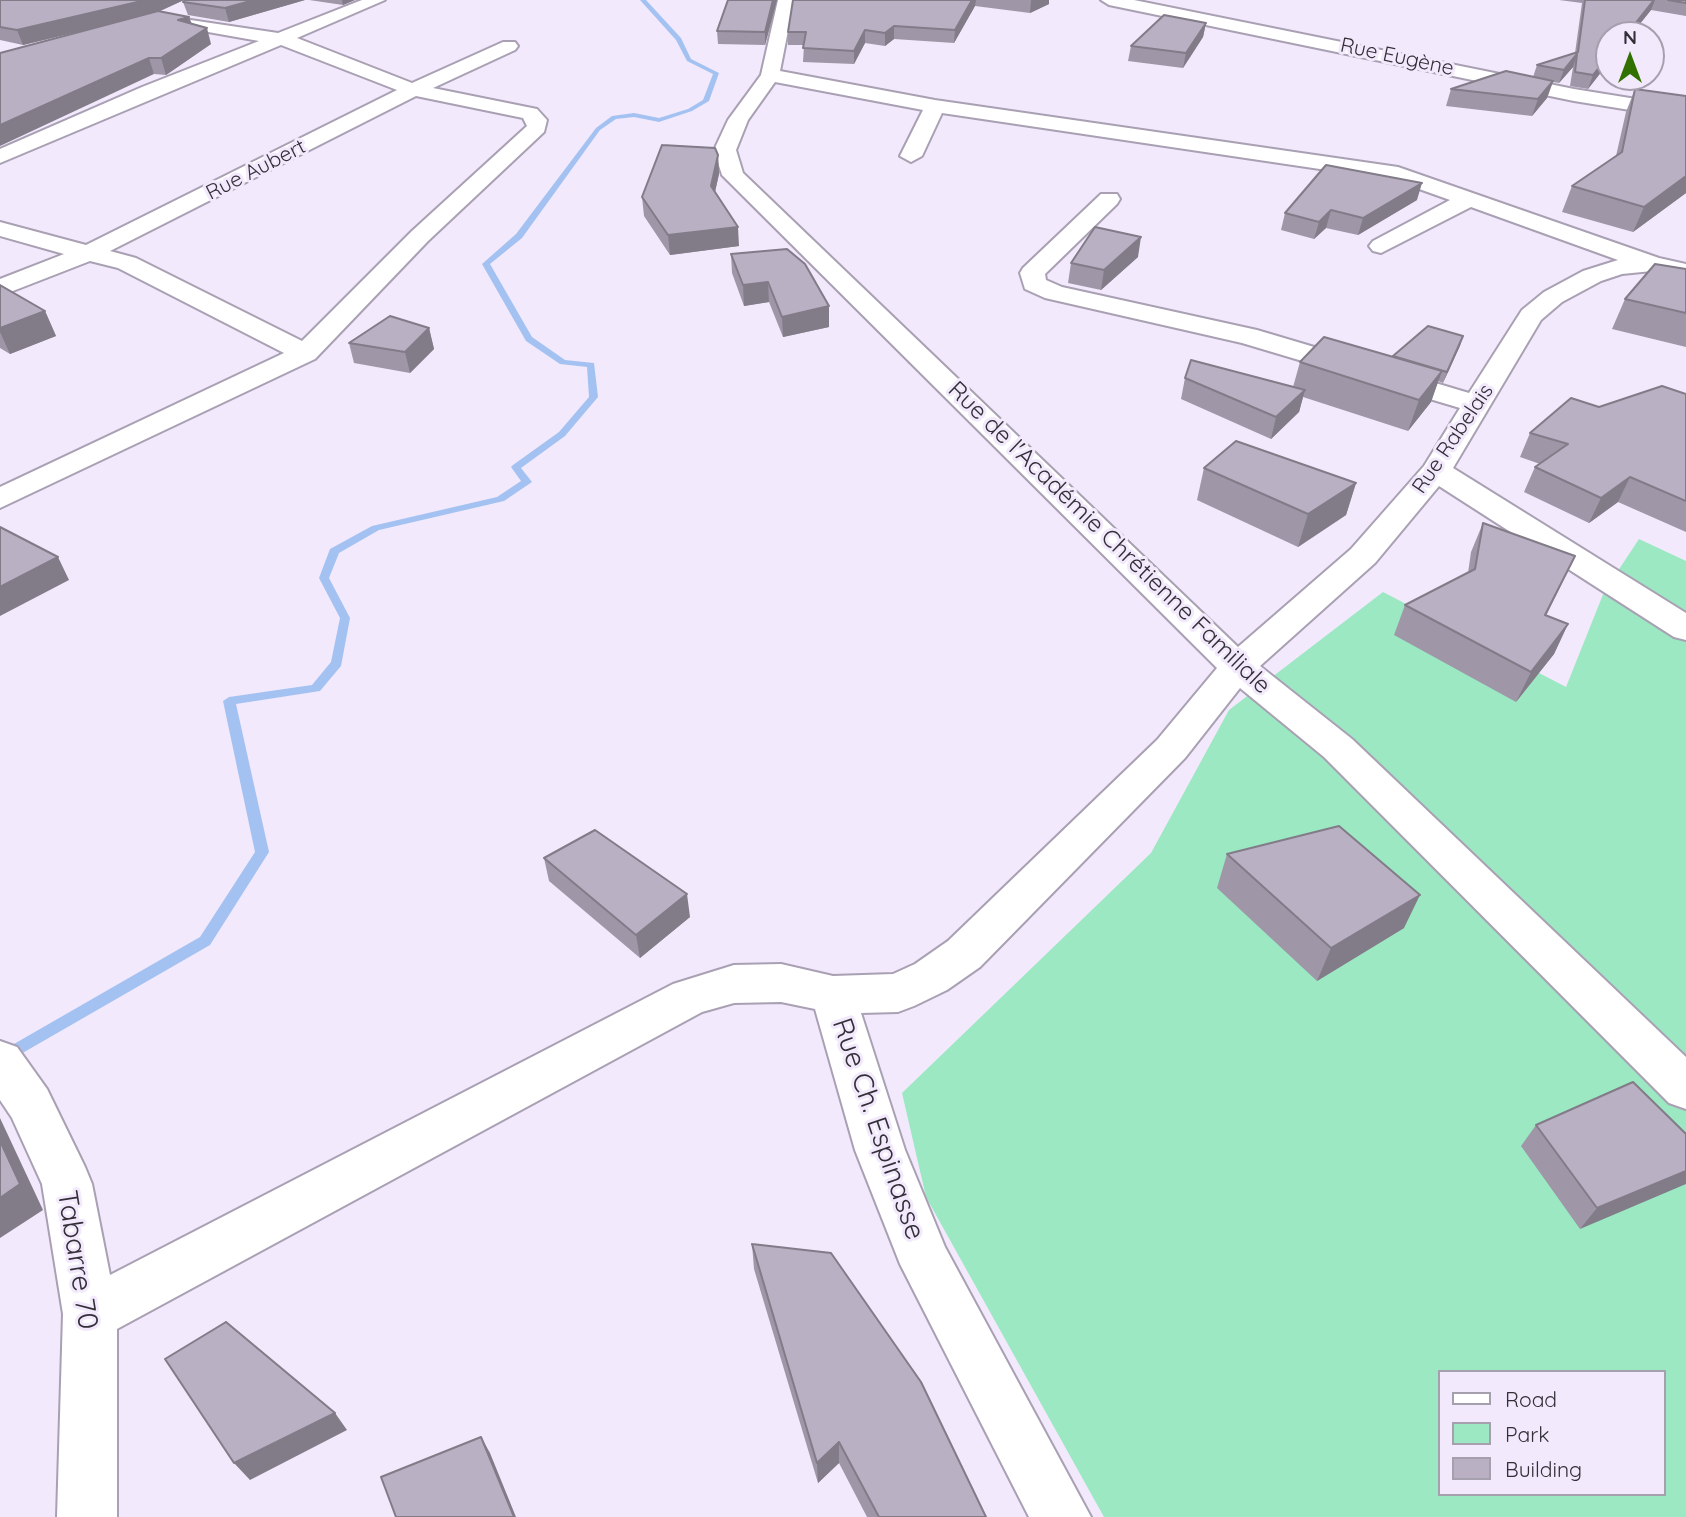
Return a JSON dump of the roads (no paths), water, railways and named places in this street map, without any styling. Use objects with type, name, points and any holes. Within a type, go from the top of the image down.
[{"type":"street","points":[[0,157],[149,91],[377,0]]},
{"type":"street","name":"Rue de l'Académie Chrétienne Familiale","points":[[786,0],[770,75],[738,120],[725,150],[733,175],[1237,667],[1338,748],[1686,1088]]},
{"type":"street","name":"Rue Eugène","points":[[1109,0],[1253,27],[1574,95],[1686,113]]},
{"type":"street","points":[[140,24],[163,19],[192,5]]},
{"type":"street","points":[[0,499],[305,353],[420,236],[537,128],[537,120],[530,113],[413,90],[282,39],[163,19]]},
{"type":"street","name":"Rue Aubert","points":[[0,288],[90,252],[413,90],[509,46]]},
{"type":"street","points":[[770,75],[935,106],[1398,174],[1652,264]]},
{"type":"street","points":[[911,156],[935,106]]},
{"type":"street","points":[[1109,199],[1032,273],[1034,284],[1054,293],[1248,336],[1479,405]]},
{"type":"street","points":[[1381,246],[1469,199]]},
{"type":"street","points":[[0,229],[127,263],[305,353]]},
{"type":"street","name":"Rue Rabelais","points":[[1237,667],[1363,556],[1436,471],[1479,405],[1531,315],[1553,297],[1592,276],[1619,267],[1652,264],[1686,271]]},
{"type":"street","points":[[1436,471],[1686,629]]},
{"type":"street","name":"Rue Ch. Espinasse","points":[[1062,1517],[926,1264],[880,1150],[833,995],[898,993],[931,977],[964,954],[1171,749],[1237,667]]},
{"type":"street","points":[[90,1314],[689,997],[734,984],[758,983],[781,983],[833,995]]},
{"type":"street","name":"Tabarre 70","points":[[5,1068],[30,1104],[67,1184],[90,1314],[87,1517]]},
{"type":"waterway","points":[[0,1060],[205,941],[262,852],[229,701],[316,688],[337,663],[345,618],[324,578],[334,551],[376,528],[500,499],[527,482],[516,467],[562,434],[594,397],[591,365],[563,362],[529,339],[486,264],[519,236],[598,129],[614,117],[634,115],[659,120],[690,110],[706,101],[716,73],[689,60],[679,39],[643,0]]}]
